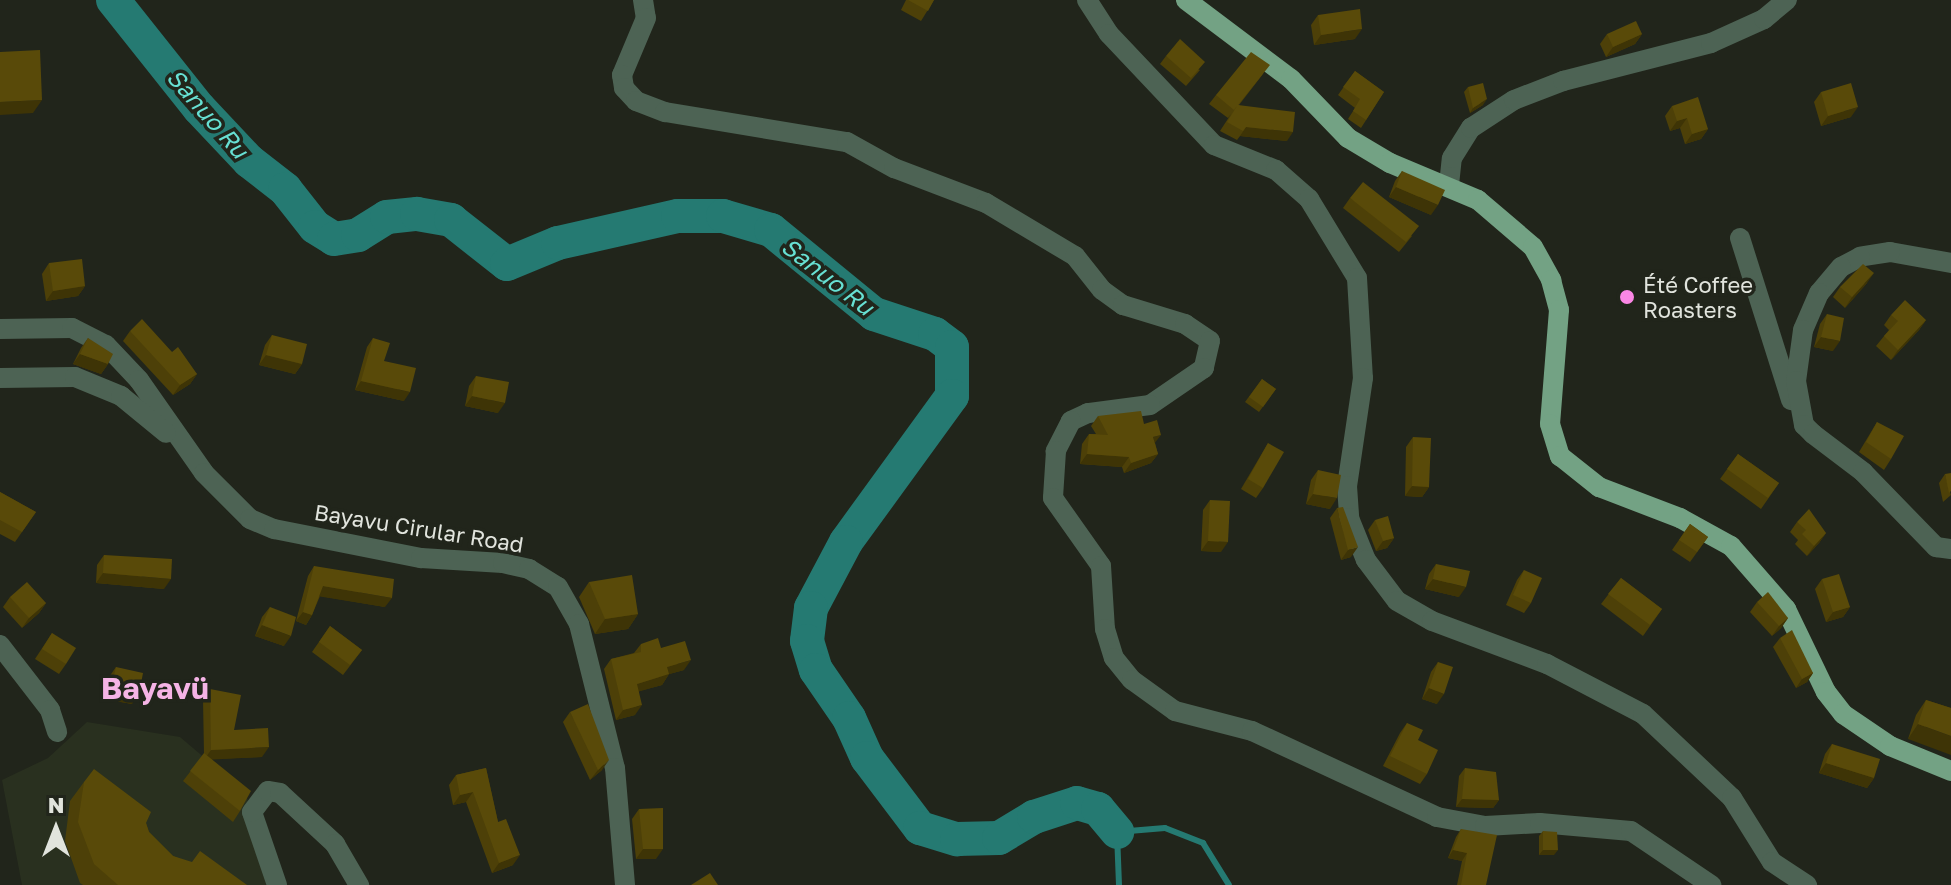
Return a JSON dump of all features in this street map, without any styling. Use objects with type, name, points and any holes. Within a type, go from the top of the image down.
[{"type":"main road","points":[[1186,0],[1291,79],[1348,138],[1390,163],[1449,185],[1508,222],[1533,247],[1551,280],[1559,310],[1550,424],[1560,456],[1599,487],[1680,518],[1731,546],[1786,609],[1826,692],[1843,714],[1890,746],[1951,771]]},
{"type":"street","points":[[643,0],[646,18],[622,75],[624,88],[636,101],[665,112],[829,135],[847,142],[894,168],[986,203],[1075,256],[1102,290],[1123,305],[1185,324],[1210,341],[1204,368],[1150,405],[1088,413],[1071,421],[1056,451],[1053,498],[1101,566],[1105,629],[1114,658],[1132,680],[1175,711],[1252,731],[1437,817],[1485,826],[1540,823],[1631,831],[1711,885]]},
{"type":"street","points":[[1087,0],[1109,34],[1214,145],[1276,170],[1309,199],[1357,278],[1363,378],[1347,486],[1349,518],[1366,560],[1397,601],[1432,621],[1547,664],[1643,714],[1732,798],[1772,862],[1807,885]]},
{"type":"street","points":[[1449,185],[1452,158],[1471,128],[1514,100],[1563,81],[1711,43],[1764,19],[1787,0]]},
{"type":"street","points":[[1740,238],[1787,392],[1804,425],[1873,481],[1918,532],[1936,547],[1951,549]]},
{"type":"street","points":[[1804,425],[1797,399],[1799,347],[1828,278],[1874,254],[1951,263]]},
{"type":"street","name":"Bayavu Cirular Road","points":[[0,329],[72,328],[106,345],[139,380],[182,446],[227,500],[274,529],[421,558],[503,563],[529,569],[558,587],[579,624],[615,768],[625,885]]},
{"type":"street","points":[[0,378],[75,377],[121,396],[182,446]]},
{"type":"street","points":[[0,645],[50,710],[57,732]]},
{"type":"street","points":[[277,885],[252,812],[268,791],[280,793],[335,844],[359,885]]},
{"type":"shaded area","points":[[87,722],[180,737],[246,793],[267,885],[22,885],[2,780],[48,758]]},
{"type":"building","points":[[908,0],[934,0],[928,11]]},
{"type":"building","points":[[1360,9],[1362,29],[1321,35],[1318,15]]},
{"type":"building","points":[[1636,21],[1642,34],[1613,47],[1607,34]]},
{"type":"building","points":[[1180,39],[1205,62],[1191,78],[1166,56]]},
{"type":"building","points":[[40,50],[42,100],[0,102],[0,52]]},
{"type":"building","points":[[1251,52],[1270,65],[1238,105],[1295,112],[1293,132],[1246,127],[1243,131],[1227,122],[1237,106],[1234,110],[1216,95]]},
{"type":"building","points":[[1355,71],[1384,92],[1366,120],[1353,111],[1360,99],[1343,87]]},
{"type":"building","points":[[1483,83],[1487,99],[1473,108],[1468,87]]},
{"type":"building","points":[[1851,83],[1858,107],[1828,116],[1821,92]]},
{"type":"building","points":[[1698,97],[1708,129],[1692,134],[1687,118],[1677,121],[1672,106]]},
{"type":"building","points":[[1402,171],[1445,190],[1438,205],[1396,187]]},
{"type":"building","points":[[1363,182],[1419,226],[1406,242],[1350,198]]},
{"type":"building","points":[[82,259],[85,286],[53,291],[49,263]]},
{"type":"building","points":[[1863,264],[1874,273],[1852,297],[1840,287]]},
{"type":"building","points":[[1905,300],[1926,320],[1898,350],[1884,336],[1898,321],[1891,315]]},
{"type":"building","points":[[1827,314],[1844,318],[1840,341],[1821,337]]},
{"type":"building","points":[[142,319],[172,352],[178,347],[197,374],[180,385],[130,331]]},
{"type":"building","points":[[272,335],[307,344],[302,364],[266,355]]},
{"type":"building","points":[[88,338],[113,354],[108,364],[80,354]]},
{"type":"building","points":[[373,338],[390,343],[384,361],[416,368],[410,392],[361,381]]},
{"type":"building","points":[[476,376],[509,382],[505,403],[472,396]]},
{"type":"building","points":[[1262,379],[1276,389],[1263,407],[1249,397]]},
{"type":"building","points":[[1141,411],[1144,424],[1157,420],[1161,435],[1153,437],[1158,454],[1131,463],[1129,457],[1087,454],[1089,434],[1108,435],[1098,416]]},
{"type":"building","points":[[1877,422],[1904,436],[1891,459],[1866,442]]},
{"type":"building","points":[[1413,437],[1431,438],[1429,487],[1412,486]]},
{"type":"building","points":[[1268,443],[1284,452],[1263,488],[1248,479]]},
{"type":"building","points":[[1738,454],[1779,483],[1768,498],[1727,469]]},
{"type":"building","points":[[1318,470],[1341,475],[1337,498],[1313,494]]},
{"type":"building","points":[[1951,473],[1951,491],[1949,493],[1945,474]]},
{"type":"building","points":[[0,492],[36,512],[22,532],[0,520]]},
{"type":"building","points":[[1210,500],[1230,501],[1228,542],[1208,541]]},
{"type":"building","points":[[1343,507],[1358,547],[1348,550],[1337,508]]},
{"type":"building","points":[[1809,509],[1826,533],[1814,546],[1802,534],[1806,530],[1797,522]]},
{"type":"building","points":[[1388,516],[1394,538],[1383,541],[1375,520]]},
{"type":"building","points":[[1690,524],[1708,537],[1697,552],[1679,540]]},
{"type":"building","points":[[104,555],[172,559],[171,579],[103,573]]},
{"type":"building","points":[[1436,564],[1470,571],[1466,587],[1433,579]]},
{"type":"building","points":[[314,566],[394,579],[392,598],[323,586],[312,615],[303,612]]},
{"type":"building","points":[[1524,570],[1542,578],[1531,603],[1513,595]]},
{"type":"building","points":[[1839,574],[1850,607],[1833,612],[1822,579]]},
{"type":"building","points":[[632,575],[638,614],[605,619],[589,582]]},
{"type":"building","points":[[1621,578],[1662,609],[1650,625],[1608,594]]},
{"type":"building","points":[[27,582],[46,603],[29,618],[10,597]]},
{"type":"building","points":[[1768,592],[1788,618],[1779,626],[1757,602]]},
{"type":"building","points":[[270,607],[296,617],[291,636],[262,625]]},
{"type":"building","points":[[330,626],[362,650],[350,665],[319,642]]},
{"type":"building","points":[[1792,630],[1813,673],[1802,679],[1780,638]]},
{"type":"building","points":[[52,633],[76,648],[66,664],[42,649]]},
{"type":"building","points":[[658,638],[661,648],[685,641],[691,660],[667,667],[669,674],[637,684],[642,705],[623,710],[611,659],[641,652],[641,644]]},
{"type":"building","points":[[1438,662],[1453,667],[1444,694],[1429,688]]},
{"type":"building","points":[[116,667],[143,673],[139,694],[111,689]]},
{"type":"building","points":[[210,689],[241,695],[234,730],[268,728],[269,747],[211,750]]},
{"type":"building","points":[[1926,700],[1951,708],[1951,736],[1918,724]]},
{"type":"building","points":[[588,704],[609,760],[598,770],[570,712]]},
{"type":"building","points":[[1407,723],[1423,730],[1418,740],[1438,750],[1427,774],[1390,756]]},
{"type":"building","points":[[1832,744],[1880,759],[1874,778],[1826,763]]},
{"type":"building","points":[[204,753],[251,791],[240,811],[190,771]]},
{"type":"building","points":[[486,768],[498,822],[506,819],[520,855],[499,863],[473,792],[460,795],[456,775]]},
{"type":"building","points":[[1465,768],[1496,772],[1499,800],[1462,799]]},
{"type":"building","points":[[94,769],[151,812],[146,823],[149,832],[173,856],[192,862],[200,851],[247,885],[118,885],[94,864],[78,822],[84,782]]},
{"type":"building","points":[[663,808],[663,849],[643,849],[639,809]]},
{"type":"building","points":[[1461,829],[1497,835],[1486,885],[1461,885],[1467,853],[1453,850]]},
{"type":"building","points":[[1543,831],[1557,832],[1558,850],[1543,850]]},
{"type":"building","points":[[710,873],[718,885],[691,885]]},
{"type":"waterway","name":"Sanuo Ru","points":[[113,0],[199,108],[249,161],[285,189],[315,227],[334,239],[358,235],[387,217],[417,214],[451,220],[507,264],[558,243],[678,216],[723,216],[771,230],[874,314],[935,334],[952,347],[952,396],[846,542],[811,608],[807,641],[816,670],[849,718],[867,758],[920,828],[957,839],[999,838],[1034,817],[1077,803],[1098,809],[1117,832]]},
{"type":"waterway","name":"Sanuo Ru","points":[[1119,885],[1117,832],[1165,828],[1203,843],[1229,885]]},
{"type":"place","name":"Été Coffee Roasters","points":[[1627,297]]},
{"type":"district","name":"Bayavü","points":[[155,688]]}]
